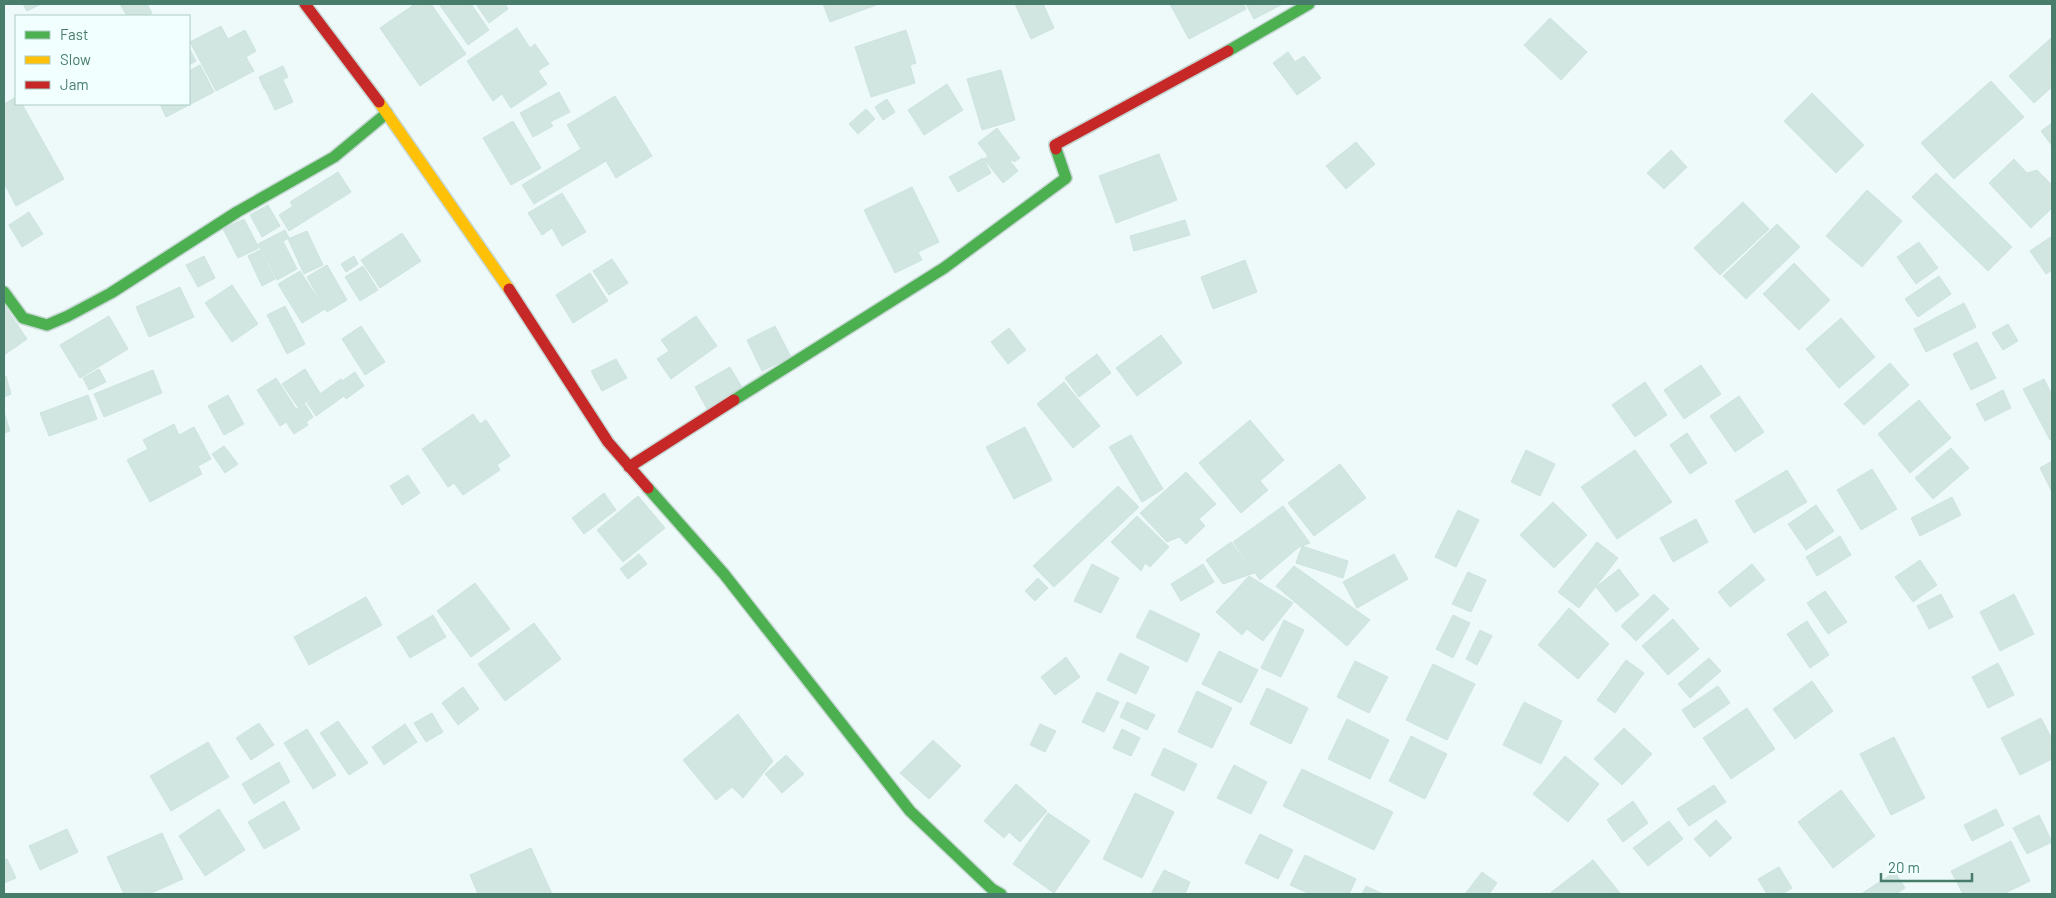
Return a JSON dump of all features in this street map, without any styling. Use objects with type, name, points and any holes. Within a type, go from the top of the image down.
[{"type":"street","points":[[305,4],[387,114],[501,277],[608,442],[724,574],[910,811],[992,889],[1001,894]]},
{"type":"street","points":[[629,467],[944,268],[1066,178],[1055,145],[1246,41],[1309,4]]},
{"type":"street","points":[[4,292],[23,318],[46,325],[68,316],[111,293],[237,212],[334,157],[387,114]]},
{"type":"building","points":[[23,4],[41,4],[27,11]]},
{"type":"building","points":[[120,4],[147,4],[152,13],[148,15],[126,15]]},
{"type":"building","points":[[415,4],[431,4],[466,54],[420,86],[380,28]]},
{"type":"building","points":[[439,4],[471,4],[489,30],[468,45]]},
{"type":"building","points":[[476,4],[505,4],[508,9],[489,23]]},
{"type":"building","points":[[823,4],[875,4],[876,5],[830,22]]},
{"type":"building","points":[[1015,4],[1043,4],[1054,28],[1031,39]]},
{"type":"building","points":[[1170,4],[1243,4],[1246,9],[1189,39]]},
{"type":"building","points":[[1246,4],[1280,4],[1281,5],[1254,19]]},
{"type":"building","points":[[1550,18],[1587,52],[1561,80],[1524,45]]},
{"type":"building","points":[[221,26],[228,39],[245,30],[256,51],[246,57],[254,71],[216,91],[190,42]]},
{"type":"building","points":[[517,28],[530,48],[535,44],[549,64],[538,71],[547,84],[511,108],[502,94],[493,101],[467,61]]},
{"type":"building","points":[[906,30],[916,63],[910,65],[915,83],[871,97],[855,47]]},
{"type":"building","points":[[2051,38],[2052,87],[2034,103],[2009,76]]},
{"type":"building","points":[[190,50],[196,61],[190,64]]},
{"type":"building","points":[[1288,52],[1295,62],[1304,56],[1321,78],[1297,95],[1273,63]]},
{"type":"building","points":[[200,65],[214,92],[190,104],[190,70]]},
{"type":"building","points":[[283,66],[288,77],[264,89],[259,77]]},
{"type":"building","points":[[1001,70],[1015,120],[982,130],[967,79]]},
{"type":"building","points":[[283,80],[293,102],[275,110],[265,89]]},
{"type":"building","points":[[1991,81],[2024,117],[1954,179],[1921,143]]},
{"type":"building","points":[[947,84],[963,110],[924,135],[908,110]]},
{"type":"building","points":[[559,92],[570,112],[550,122],[553,126],[533,137],[520,113]]},
{"type":"building","points":[[1812,93],[1864,145],[1836,173],[1784,121]]},
{"type":"building","points":[[615,96],[652,156],[616,178],[606,161],[534,204],[522,185],[581,149],[567,125]]},
{"type":"building","points":[[15,98],[15,105],[23,105],[64,179],[16,206],[4,183],[4,104]]},
{"type":"building","points":[[887,99],[895,112],[883,120],[875,107]]},
{"type":"building","points":[[160,105],[189,105],[166,117]]},
{"type":"building","points":[[866,109],[875,119],[858,134],[849,124]]},
{"type":"building","points":[[513,121],[541,168],[511,185],[483,138]]},
{"type":"building","points":[[2052,123],[2052,146],[2041,131]]},
{"type":"building","points":[[997,128],[1020,158],[1014,162],[1013,160],[1010,161],[1018,171],[1003,183],[984,159],[988,156],[978,143]]},
{"type":"building","points":[[1356,142],[1375,164],[1346,189],[1326,166]]},
{"type":"building","points":[[1671,150],[1687,167],[1664,189],[1647,173]]},
{"type":"building","points":[[1159,154],[1177,200],[1116,223],[1099,176]]},
{"type":"building","points":[[983,158],[991,173],[958,192],[949,177]]},
{"type":"building","points":[[2014,159],[2027,173],[2037,170],[2052,185],[2052,208],[2031,228],[1989,183]]},
{"type":"building","points":[[338,172],[351,192],[289,231],[279,215],[293,206],[290,202]]},
{"type":"building","points":[[1936,173],[2012,247],[1988,271],[1912,197]]},
{"type":"building","points":[[912,187],[939,242],[918,252],[922,260],[895,273],[864,210]]},
{"type":"building","points":[[1867,190],[1902,221],[1862,267],[1826,236]]},
{"type":"building","points":[[562,193],[586,232],[562,246],[552,228],[542,235],[528,213]]},
{"type":"building","points":[[1743,202],[1769,229],[1720,275],[1694,248]]},
{"type":"building","points":[[268,205],[280,226],[262,237],[250,215]]},
{"type":"building","points":[[29,212],[43,234],[22,247],[9,225]]},
{"type":"building","points":[[244,219],[259,248],[238,258],[223,229]]},
{"type":"building","points":[[1185,220],[1190,235],[1134,251],[1130,236]]},
{"type":"building","points":[[1777,224],[1800,247],[1746,299],[1723,276]]},
{"type":"building","points":[[285,230],[289,238],[283,241],[297,269],[277,280],[258,244]]},
{"type":"building","points":[[307,231],[323,265],[304,274],[288,239]]},
{"type":"building","points":[[402,233],[421,261],[380,288],[361,260]]},
{"type":"building","points":[[2052,236],[2052,270],[2046,274],[2030,251]]},
{"type":"building","points":[[1919,242],[1938,268],[1916,284],[1897,257]]},
{"type":"building","points":[[260,250],[275,279],[262,286],[248,256]]},
{"type":"building","points":[[204,256],[215,278],[198,287],[186,265]]},
{"type":"building","points":[[354,256],[358,264],[346,272],[341,264]]},
{"type":"building","points":[[612,259],[628,283],[609,295],[593,271]]},
{"type":"building","points":[[1245,260],[1257,292],[1213,309],[1201,277]]},
{"type":"building","points":[[1794,263],[1830,300],[1799,330],[1763,294]]},
{"type":"building","points":[[327,265],[347,300],[327,312],[307,277]]},
{"type":"building","points":[[363,266],[378,290],[360,301],[345,277]]},
{"type":"building","points":[[300,271],[325,309],[302,323],[278,284]]},
{"type":"building","points":[[590,273],[608,301],[573,323],[556,295]]},
{"type":"building","points":[[1939,276],[1951,294],[1918,317],[1905,299]]},
{"type":"building","points":[[232,285],[258,324],[232,342],[205,303]]},
{"type":"building","points":[[180,287],[194,317],[149,337],[136,307]]},
{"type":"building","points":[[1964,303],[1976,327],[1926,352],[1914,329]]},
{"type":"building","points":[[4,305],[27,339],[4,355]]},
{"type":"building","points":[[285,306],[305,344],[287,354],[267,315]]},
{"type":"building","points":[[109,316],[128,349],[80,378],[60,345]]},
{"type":"building","points":[[696,316],[717,346],[671,379],[657,359],[669,351],[661,340]]},
{"type":"building","points":[[1841,318],[1875,357],[1839,388],[1806,349]]},
{"type":"building","points":[[2008,324],[2018,341],[2003,350],[1992,333]]},
{"type":"building","points":[[361,326],[385,362],[365,375],[342,339]]},
{"type":"building","points":[[775,326],[791,357],[762,371],[747,340]]},
{"type":"building","points":[[1009,328],[1026,350],[1008,364],[991,342]]},
{"type":"building","points":[[1161,335],[1182,363],[1137,396],[1116,368]]},
{"type":"building","points":[[1977,342],[1996,378],[1971,390],[1953,354]]},
{"type":"building","points":[[1097,354],[1111,373],[1079,397],[1065,378]]},
{"type":"building","points":[[616,359],[627,378],[602,391],[591,371]]},
{"type":"building","points":[[1890,363],[1909,385],[1864,425],[1844,404]]},
{"type":"building","points":[[1701,365],[1721,394],[1684,419],[1664,390]]},
{"type":"building","points":[[730,367],[743,389],[707,409],[695,387]]},
{"type":"building","points":[[99,369],[106,382],[89,390],[83,378]]},
{"type":"building","points":[[305,369],[320,393],[298,407],[282,384]]},
{"type":"building","points":[[153,370],[162,393],[104,417],[94,394]]},
{"type":"building","points":[[355,372],[364,386],[346,399],[344,396],[316,416],[307,403],[341,379],[342,381]]},
{"type":"building","points":[[6,376],[11,394],[4,397],[4,377]]},
{"type":"building","points":[[276,378],[296,409],[305,404],[313,417],[306,422],[308,425],[294,434],[286,422],[280,426],[257,390]]},
{"type":"building","points":[[2044,379],[2052,395],[2052,439],[2050,440],[2023,389]]},
{"type":"building","points":[[1064,382],[1100,426],[1073,448],[1037,404]]},
{"type":"building","points":[[1645,382],[1667,415],[1635,437],[1612,405]]},
{"type":"building","points":[[2003,390],[2011,408],[1985,421],[1976,404]]},
{"type":"building","points":[[88,395],[97,419],[49,436],[40,413]]},
{"type":"building","points":[[228,395],[244,424],[224,435],[208,406]]},
{"type":"building","points":[[1739,396],[1764,432],[1735,452],[1710,416]]},
{"type":"building","points":[[1919,400],[1951,438],[1910,473],[1878,434]]},
{"type":"building","points":[[4,412],[10,431],[4,433]]},
{"type":"building","points":[[473,414],[480,424],[486,420],[510,456],[497,465],[500,470],[463,495],[454,483],[448,487],[422,449]]},
{"type":"building","points":[[1250,420],[1284,460],[1260,481],[1268,490],[1241,513],[1199,463]]},
{"type":"building","points":[[174,424],[179,435],[194,427],[211,459],[198,466],[202,474],[150,502],[127,460],[148,449],[143,440]]},
{"type":"building","points":[[1025,427],[1052,480],[1014,499],[986,447]]},
{"type":"building","points":[[1687,433],[1707,463],[1690,474],[1670,445]]},
{"type":"building","points":[[1131,435],[1163,489],[1142,502],[1109,447]]},
{"type":"building","points":[[224,446],[238,464],[225,473],[212,454]]},
{"type":"building","points":[[1951,448],[1969,468],[1933,499],[1915,478]]},
{"type":"building","points":[[1526,450],[1555,464],[1540,496],[1511,482]]},
{"type":"building","points":[[1635,450],[1672,502],[1617,539],[1581,487]]},
{"type":"building","points":[[2052,461],[2052,492],[2040,468]]},
{"type":"building","points":[[1340,464],[1366,498],[1314,536],[1288,503]]},
{"type":"building","points":[[1872,469],[1897,509],[1861,530],[1837,490]]},
{"type":"building","points":[[1787,470],[1807,502],[1754,533],[1735,501]]},
{"type":"building","points":[[1186,472],[1216,504],[1199,519],[1205,526],[1186,544],[1179,537],[1167,542],[1140,513]]},
{"type":"building","points":[[408,475],[420,493],[402,505],[390,486]]},
{"type":"building","points":[[1118,486],[1139,507],[1054,587],[1033,566]]},
{"type":"building","points":[[604,493],[616,510],[584,534],[572,518]]},
{"type":"building","points":[[638,496],[665,528],[623,562],[597,530]]},
{"type":"building","points":[[1952,497],[1961,515],[1920,536],[1911,518]]},
{"type":"building","points":[[1553,502],[1587,535],[1554,568],[1520,535]]},
{"type":"building","points":[[1816,505],[1834,531],[1806,550],[1788,524]]},
{"type":"building","points":[[1283,506],[1310,543],[1299,547],[1260,580],[1233,542]]},
{"type":"building","points":[[1458,510],[1479,520],[1456,567],[1435,557]]},
{"type":"building","points":[[1137,516],[1169,547],[1150,567],[1145,563],[1141,571],[1111,542]]},
{"type":"building","points":[[1696,519],[1708,542],[1673,562],[1660,538]]},
{"type":"building","points":[[1840,536],[1851,555],[1817,576],[1806,557]]},
{"type":"building","points":[[1231,542],[1254,573],[1223,584],[1206,560]]},
{"type":"building","points":[[1597,542],[1618,558],[1579,608],[1558,592]]},
{"type":"building","points":[[1302,546],[1348,561],[1343,578],[1296,563]]},
{"type":"building","points":[[639,554],[647,564],[628,579],[620,569]]},
{"type":"building","points":[[1394,554],[1408,579],[1357,608],[1343,582]]},
{"type":"building","points":[[1920,560],[1937,585],[1913,602],[1895,577]]},
{"type":"building","points":[[1092,564],[1119,578],[1101,613],[1074,601]]},
{"type":"building","points":[[1203,564],[1214,582],[1181,601],[1171,584]]},
{"type":"building","points":[[1752,564],[1765,580],[1730,607],[1718,592]]},
{"type":"building","points":[[1294,566],[1370,620],[1347,646],[1276,586]]},
{"type":"building","points":[[1619,569],[1639,595],[1616,612],[1596,587]]},
{"type":"building","points":[[1468,572],[1486,580],[1471,612],[1452,604]]},
{"type":"building","points":[[1249,576],[1293,603],[1263,641],[1247,629],[1242,635],[1216,612]]},
{"type":"building","points":[[1038,578],[1048,588],[1035,601],[1025,591]]},
{"type":"building","points":[[475,583],[510,629],[471,657],[437,611]]},
{"type":"building","points":[[1825,591],[1847,622],[1828,634],[1807,603]]},
{"type":"building","points":[[1654,594],[1669,609],[1636,641],[1621,626]]},
{"type":"building","points":[[1941,594],[1953,617],[1929,629],[1917,606]]},
{"type":"building","points":[[2014,594],[2034,634],[2000,651],[1980,612]]},
{"type":"building","points":[[366,597],[382,625],[309,665],[294,637]]},
{"type":"building","points":[[1569,608],[1609,644],[1578,679],[1538,645]]},
{"type":"building","points":[[1150,610],[1200,634],[1187,662],[1136,637]]},
{"type":"building","points":[[433,615],[446,637],[410,658],[397,637]]},
{"type":"building","points":[[1453,615],[1470,623],[1453,658],[1436,649]]},
{"type":"building","points":[[1673,619],[1699,649],[1668,675],[1642,646]]},
{"type":"building","points":[[1284,620],[1304,630],[1281,677],[1261,668]]},
{"type":"building","points":[[1807,621],[1829,655],[1810,668],[1787,634]]},
{"type":"building","points":[[534,623],[561,659],[505,701],[478,664]]},
{"type":"building","points":[[1480,630],[1492,636],[1477,665],[1466,659]]},
{"type":"building","points":[[1219,651],[1258,670],[1241,703],[1202,684]]},
{"type":"building","points":[[1120,653],[1149,667],[1136,694],[1107,680]]},
{"type":"building","points":[[1066,657],[1080,677],[1055,695],[1041,677]]},
{"type":"building","points":[[1709,658],[1721,671],[1690,698],[1678,684]]},
{"type":"building","points":[[1626,660],[1644,673],[1615,713],[1597,700]]},
{"type":"building","points":[[1355,661],[1388,677],[1369,713],[1337,697]]},
{"type":"building","points":[[1998,663],[2014,695],[1988,708],[1972,677]]},
{"type":"building","points":[[1433,664],[1475,684],[1447,740],[1406,720]]},
{"type":"building","points":[[1812,681],[1833,711],[1795,739],[1773,709]]},
{"type":"building","points":[[1718,686],[1730,703],[1694,728],[1682,710]]},
{"type":"building","points":[[463,687],[479,709],[458,725],[442,703]]},
{"type":"building","points":[[1267,688],[1308,708],[1291,744],[1250,724]]},
{"type":"building","points":[[1197,691],[1232,708],[1212,748],[1178,732]]},
{"type":"building","points":[[1097,692],[1119,702],[1104,732],[1082,722]]},
{"type":"building","points":[[1127,702],[1155,715],[1147,730],[1120,717]]},
{"type":"building","points":[[1524,702],[1562,721],[1541,764],[1503,745]]},
{"type":"building","points":[[1747,708],[1775,749],[1731,779],[1703,738]]},
{"type":"building","points":[[432,713],[443,732],[426,742],[414,723]]},
{"type":"building","points":[[738,714],[773,761],[743,798],[732,787],[716,800],[683,760]]},
{"type":"building","points":[[2041,718],[2052,739],[2052,759],[2020,775],[2001,738]]},
{"type":"building","points":[[1347,719],[1389,740],[1370,779],[1328,759]]},
{"type":"building","points":[[338,721],[368,763],[349,775],[320,733]]},
{"type":"building","points":[[259,723],[274,745],[251,760],[236,738]]},
{"type":"building","points":[[405,724],[417,742],[384,765],[372,747]]},
{"type":"building","points":[[1040,724],[1056,731],[1045,752],[1030,745]]},
{"type":"building","points":[[1624,728],[1652,754],[1622,785],[1594,759]]},
{"type":"building","points":[[307,729],[336,775],[313,789],[284,743]]},
{"type":"building","points":[[1122,729],[1140,738],[1131,756],[1113,748]]},
{"type":"building","points":[[1411,736],[1447,754],[1425,799],[1389,781]]},
{"type":"building","points":[[1894,737],[1925,798],[1891,815],[1860,754]]},
{"type":"building","points":[[933,740],[961,766],[929,799],[900,773]]},
{"type":"building","points":[[208,742],[229,777],[171,811],[150,776]]},
{"type":"building","points":[[1164,748],[1197,764],[1184,791],[1151,775]]},
{"type":"building","points":[[786,755],[804,774],[782,793],[765,774]]},
{"type":"building","points":[[1565,756],[1599,784],[1568,822],[1533,794]]},
{"type":"building","points":[[279,762],[290,782],[254,804],[242,784]]},
{"type":"building","points":[[1234,765],[1267,782],[1251,814],[1217,798]]},
{"type":"building","points":[[1302,769],[1393,812],[1374,850],[1283,806]]},
{"type":"building","points":[[1016,784],[1047,811],[1020,842],[1009,832],[1004,838],[984,821]]},
{"type":"building","points":[[1714,785],[1726,802],[1689,826],[1677,809]]},
{"type":"building","points":[[1841,790],[1875,836],[1833,868],[1798,822]]},
{"type":"building","points":[[1135,793],[1174,812],[1142,878],[1103,859]]},
{"type":"building","points":[[284,801],[300,829],[264,849],[248,822]]},
{"type":"building","points":[[1633,801],[1648,823],[1623,842],[1607,820]]},
{"type":"building","points":[[219,809],[245,850],[205,876],[179,836]]},
{"type":"building","points":[[1996,809],[2004,825],[1972,841],[1964,825]]},
{"type":"building","points":[[1048,813],[1090,841],[1054,893],[1013,864]]},
{"type":"building","points":[[2039,815],[2052,842],[2027,854],[2013,828]]},
{"type":"building","points":[[1716,820],[1732,838],[1710,857],[1694,839]]},
{"type":"building","points":[[1669,821],[1683,839],[1648,866],[1633,848]]},
{"type":"building","points":[[67,829],[78,852],[40,870],[29,846]]},
{"type":"building","points":[[162,833],[183,879],[149,894],[124,894],[107,857]]},
{"type":"building","points":[[1260,834],[1293,850],[1278,879],[1245,863]]},
{"type":"building","points":[[2011,841],[2030,881],[2003,894],[1963,894],[1951,871]]},
{"type":"building","points":[[531,848],[552,894],[478,894],[470,875]]},
{"type":"building","points":[[1305,855],[1356,879],[1349,894],[1310,894],[1290,885]]},
{"type":"building","points":[[7,859],[16,878],[4,883],[4,860]]},
{"type":"building","points":[[1593,860],[1620,893],[1549,894]]},
{"type":"building","points":[[1779,867],[1792,888],[1782,894],[1767,894],[1758,879]]},
{"type":"building","points":[[1164,870],[1190,882],[1185,894],[1151,894]]},
{"type":"building","points":[[1482,872],[1497,883],[1489,894],[1465,894]]},
{"type":"building","points":[[1895,872],[1905,888],[1896,894],[1861,894]]},
{"type":"building","points":[[1366,886],[1383,894],[1362,894]]},
{"type":"traffic: fast","points":[[1228,51],[1309,4]]},
{"type":"traffic: fast","points":[[4,292],[23,318],[47,325],[68,316],[111,293],[237,212],[334,157],[387,113]]},
{"type":"traffic: fast","points":[[734,400],[944,268],[1066,178],[1056,149]]},
{"type":"traffic: fast","points":[[648,488],[724,574],[910,811],[992,889],[1001,894]]},
{"type":"traffic: slow","points":[[379,102],[509,289]]},
{"type":"traffic: jam","points":[[305,4],[379,102]]},
{"type":"traffic: jam","points":[[1056,149],[1055,145],[1228,51]]},
{"type":"traffic: jam","points":[[509,289],[608,442],[648,488]]},
{"type":"traffic: jam","points":[[629,467],[734,400]]}]
